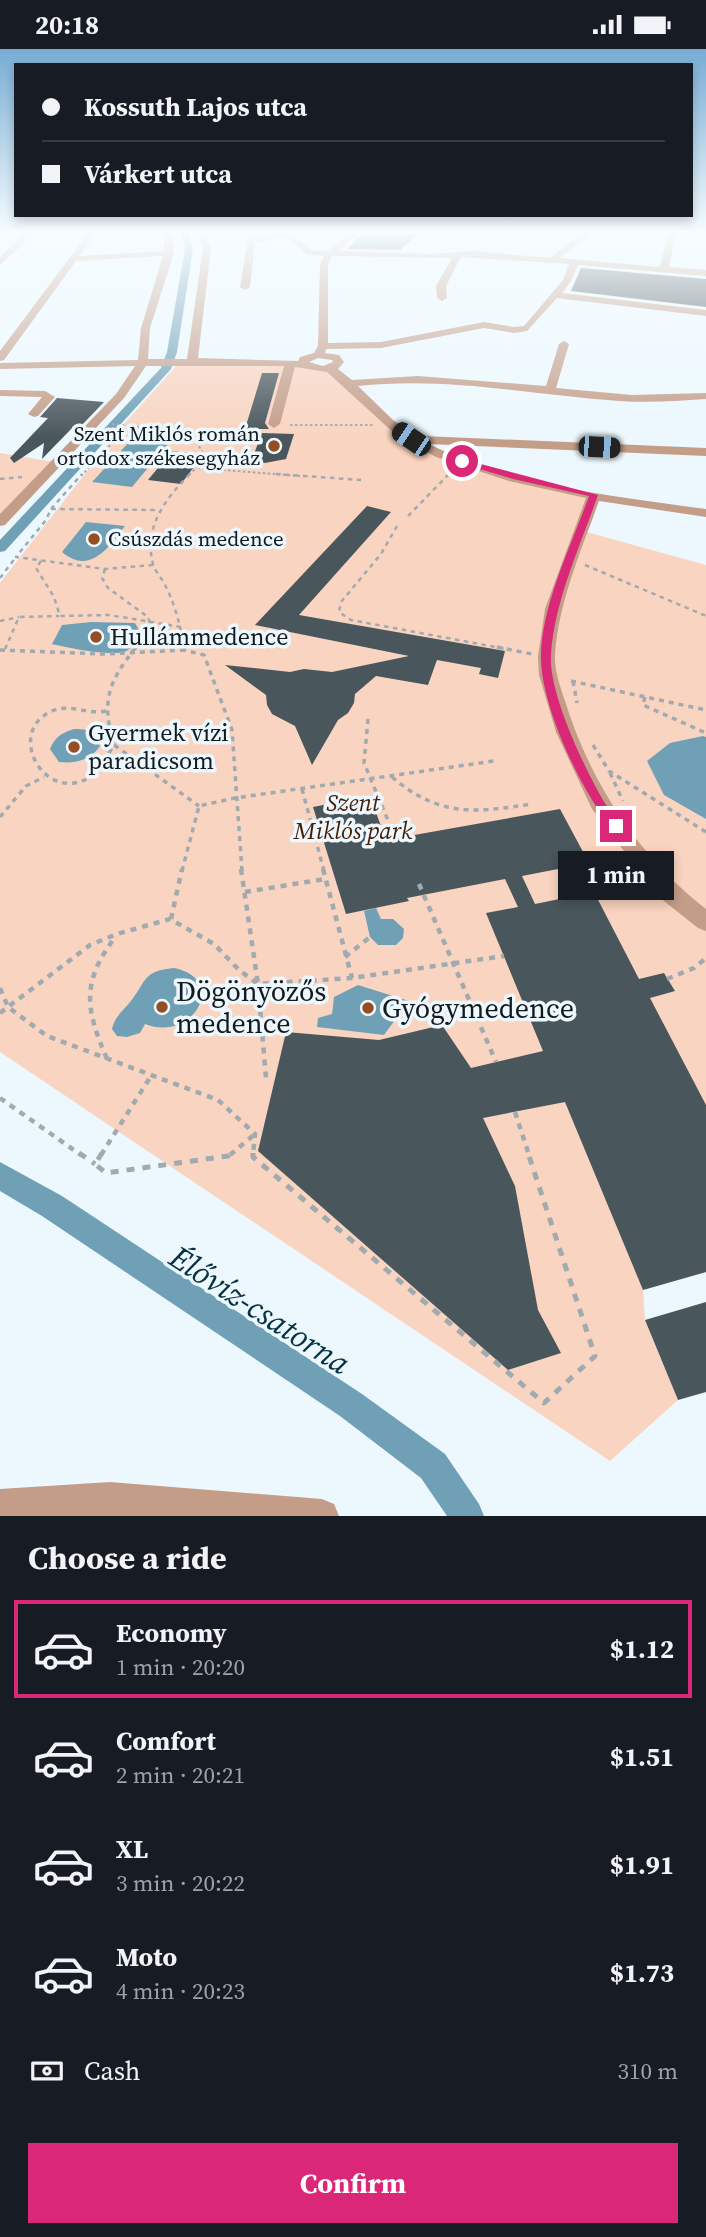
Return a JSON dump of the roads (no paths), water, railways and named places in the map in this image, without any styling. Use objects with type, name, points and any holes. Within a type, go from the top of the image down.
[{"type":"street","points":[[0,358],[43,300]]},
{"type":"street","points":[[147,362],[142,348],[153,300]]},
{"type":"street","points":[[190,362],[198,300]]},
{"type":"street","points":[[321,350],[323,300]]},
{"type":"street","points":[[303,364],[304,359],[321,350],[382,345],[484,325],[514,330],[527,328],[550,300]]},
{"type":"street","points":[[601,300],[706,313]]},
{"type":"street","points":[[550,390],[564,344]]},
{"type":"street","points":[[0,366],[190,362],[303,364],[317,369],[338,364],[338,359],[321,350]]},
{"type":"street","points":[[0,522],[57,458],[120,396],[147,362]]},
{"type":"street","points":[[274,425],[290,364]]},
{"type":"street","points":[[329,368],[411,439],[462,461],[594,495],[706,513]]},
{"type":"street","points":[[350,384],[379,380],[488,381],[622,398],[706,396]]},
{"type":"street","points":[[0,393],[45,394],[49,397],[34,414]]},
{"type":"street","points":[[411,439],[706,452]]},
{"type":"street","points":[[594,495],[553,609],[546,657],[548,675],[565,732],[599,804],[667,891],[706,922]]},
{"type":"street","points":[[0,1506],[110,1499],[322,1516]]},
{"type":"water","points":[[131,440],[168,444],[132,487],[92,482]]},
{"type":"water","name":"Csúszdás medence","points":[[86,522],[125,526],[106,549],[90,560],[72,559],[62,552]]},
{"type":"water","name":"Hullámmedence","points":[[91,622],[135,623],[139,630],[132,646],[124,652],[99,652],[52,644],[62,625]]},
{"type":"water","name":"Gyermek vízi paradicsom","points":[[74,729],[91,732],[100,746],[92,755],[82,760],[59,762],[50,749],[59,736]]},
{"type":"water","points":[[706,737],[706,819],[664,795],[647,761],[670,743]]},
{"type":"water","points":[[376,908],[381,919],[393,919],[404,929],[403,938],[396,945],[378,945],[370,937],[364,911]]},
{"type":"water","name":"Dögönyözős medence","points":[[174,968],[191,974],[199,984],[202,996],[190,1018],[178,1025],[162,1027],[145,1024],[140,1033],[127,1037],[117,1036],[112,1029],[115,1021],[147,978],[156,971]]},
{"type":"water","name":"Gyógymedence","points":[[358,985],[409,1001],[384,1035],[317,1027],[318,1018],[332,1014],[334,997]]},
{"type":"waterway","name":"Élővíz-csatorna","points":[[0,548],[166,369],[172,352],[181,300]]},
{"type":"waterway","name":"Élővíz-csatorna","points":[[0,1176],[52,1206],[351,1405],[433,1466],[467,1516]]},
{"type":"place","name":"Szent Miklós román ortodox székesegyház","points":[[274,446]]},
{"type":"place","name":"Csúszdás medence","points":[[94,539]]},
{"type":"place","name":"Hullámmedence","points":[[96,637]]},
{"type":"place","name":"Gyermek vízi paradicsom","points":[[74,747]]},
{"type":"place","name":"Dögönyözős medence","points":[[162,1007]]},
{"type":"place","name":"Gyógymedence","points":[[368,1008]]},
{"type":"park label","name":"Szent Miklós park","points":[[353,817]]}]
